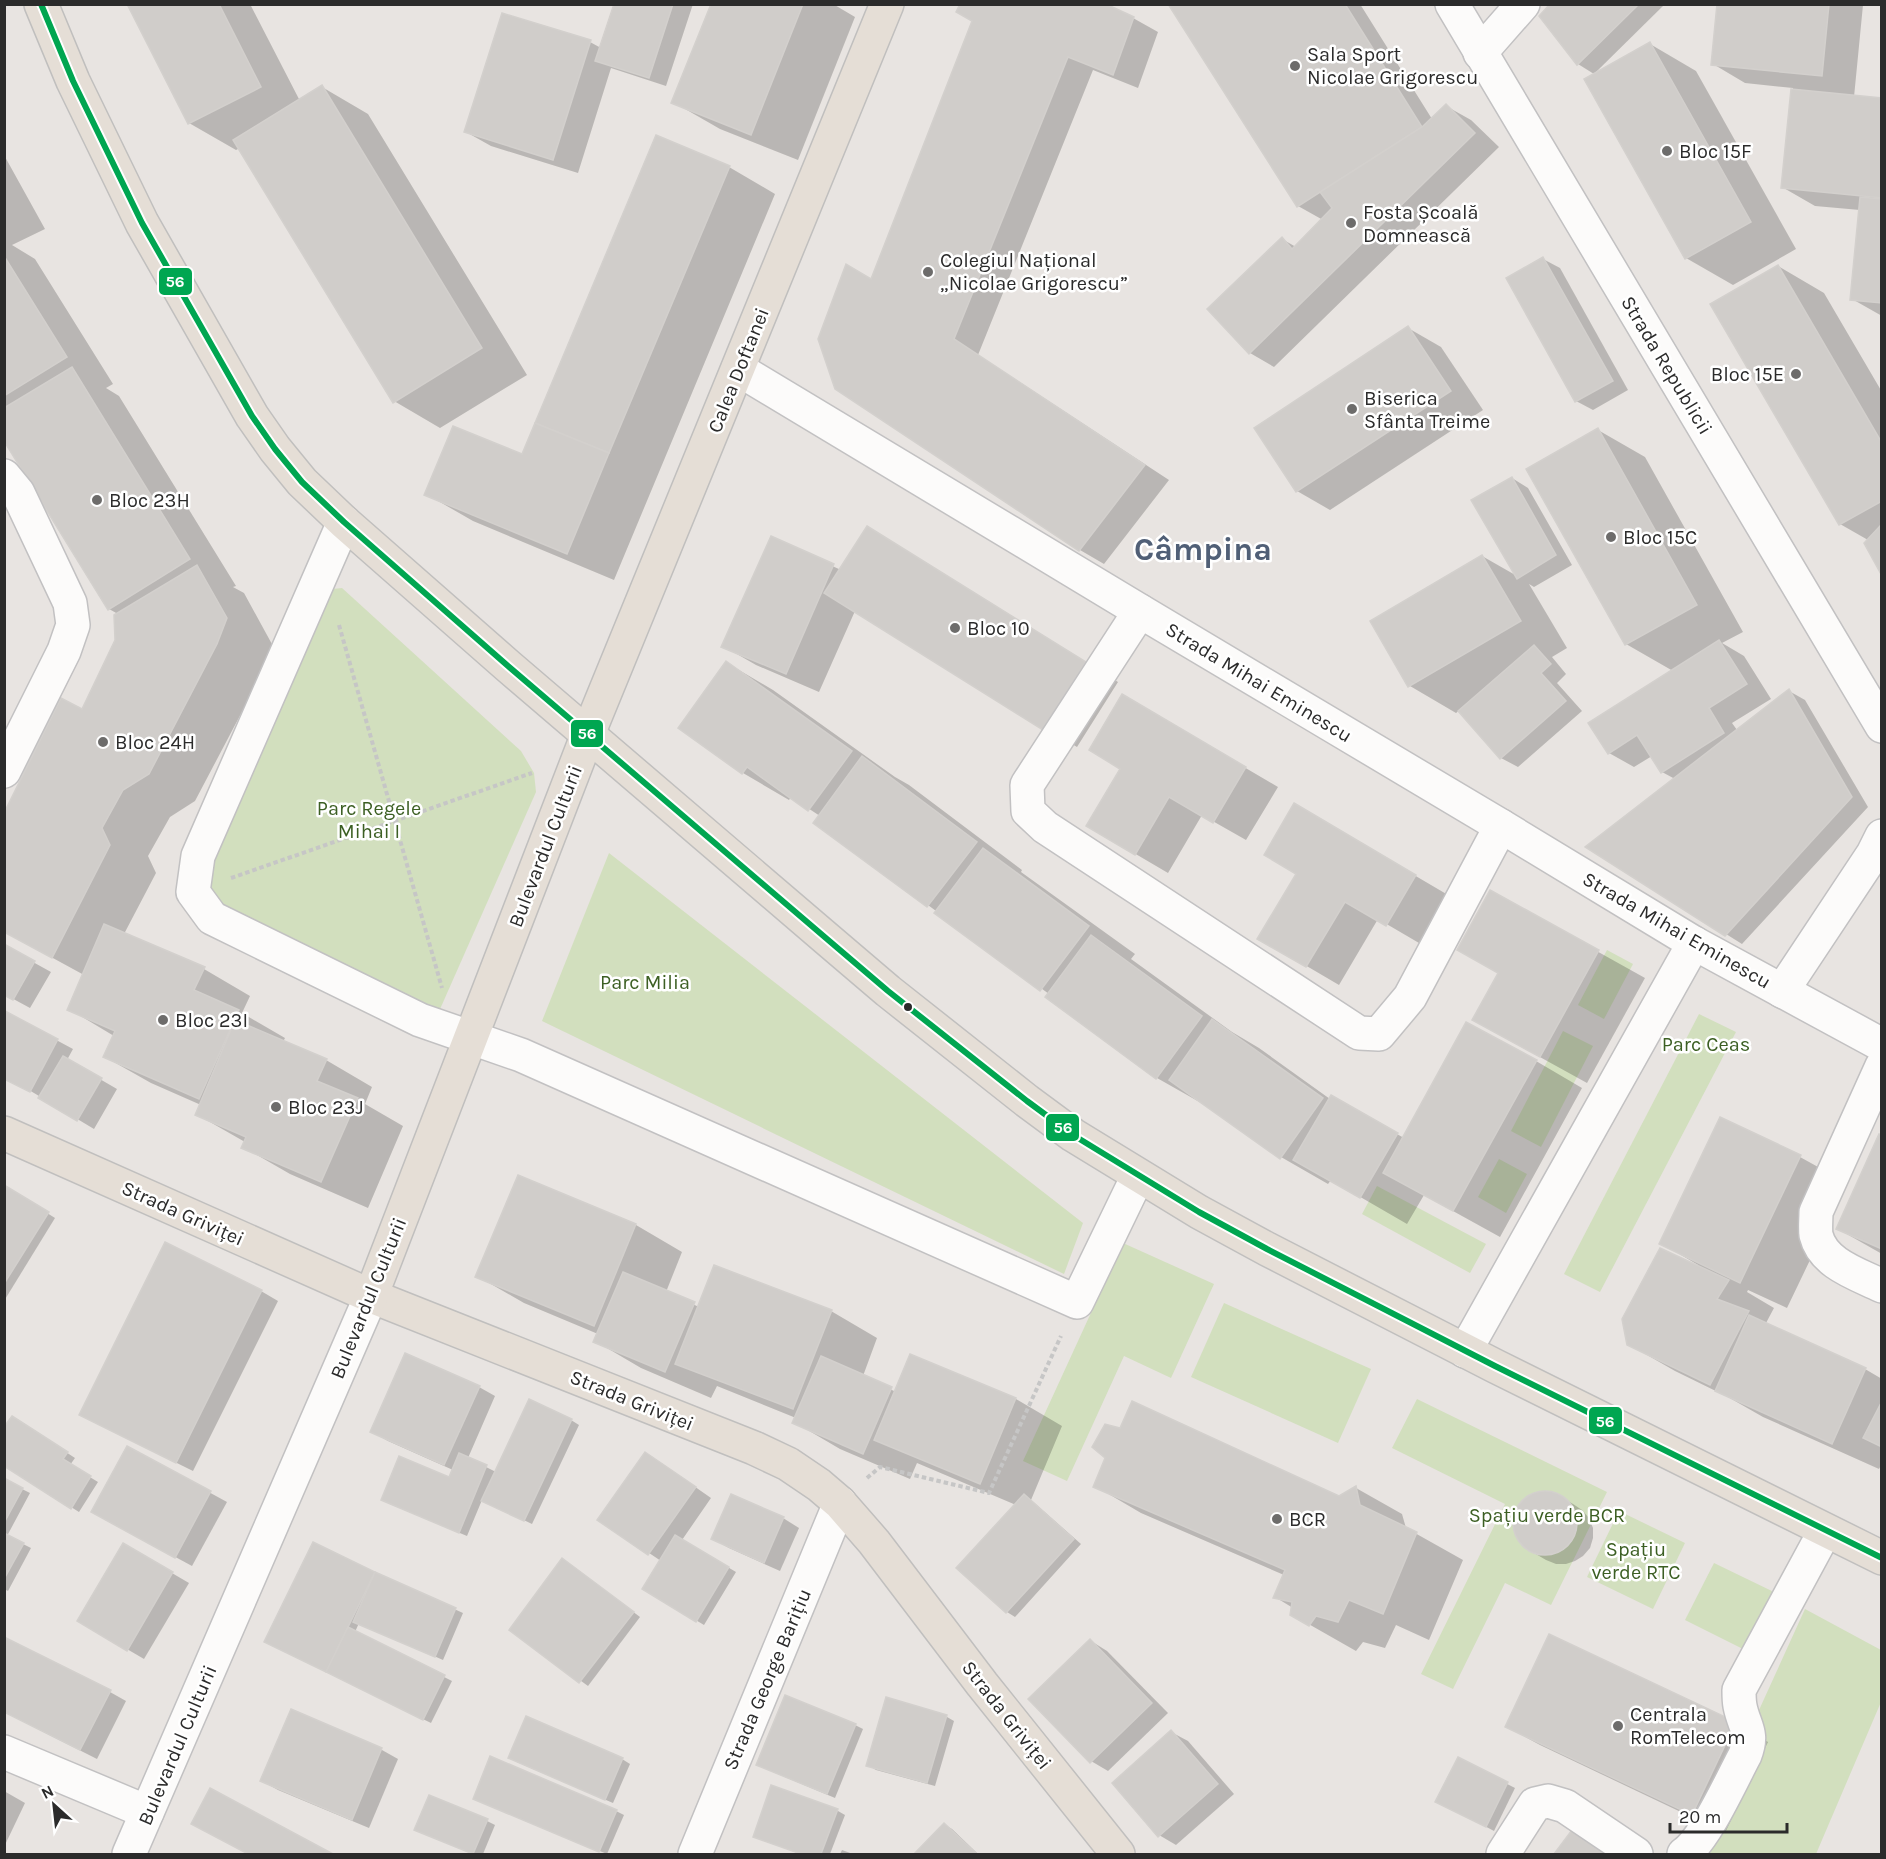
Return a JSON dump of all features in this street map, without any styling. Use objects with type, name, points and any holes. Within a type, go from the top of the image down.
[{"type":"main road","points":[[41,4],[73,81],[137,214],[252,416],[302,482],[344,522],[588,734],[907,1005],[1073,1135],[1199,1212],[1465,1351],[1881,1558]]},
{"type":"main road","name":"Calea Doftanei","points":[[588,734],[887,4]]},
{"type":"main road","name":"Bulevardul Culturii","points":[[371,1296],[588,734]]},
{"type":"main road","name":"Strada Griviței","points":[[4,1133],[371,1296],[754,1448],[788,1464],[819,1485],[840,1503],[874,1542],[982,1684],[1118,1854]]},
{"type":"street","name":"Strada Republicii","points":[[1452,4],[1881,726]]},
{"type":"street","points":[[1480,52],[1523,4]]},
{"type":"street","name":"Strada Mihai Eminescu","points":[[738,369],[1694,943],[1782,991]]},
{"type":"street","points":[[4,476],[18,493],[70,603],[73,625],[64,651],[4,771]]},
{"type":"street","points":[[344,522],[198,856],[193,892],[212,918],[420,1020],[521,1055],[1077,1302],[1138,1176]]},
{"type":"street","points":[[1140,611],[1027,785],[1028,811],[1045,827],[1359,1033],[1379,1034],[1410,997],[1501,826]]},
{"type":"street","points":[[1881,837],[1873,854],[1782,991],[1881,1045]]},
{"type":"street","points":[[1465,1351],[1694,943]]},
{"type":"street","points":[[1881,1066],[1816,1212],[1816,1234],[1823,1251],[1842,1267],[1881,1286]]},
{"type":"street","name":"Bulevardul Culturii","points":[[129,1854],[371,1296]]},
{"type":"street","name":"Strada George Barițiu","points":[[695,1854],[840,1503]]},
{"type":"street","points":[[1684,1854],[1701,1836],[1745,1755],[1749,1743],[1749,1730],[1740,1706],[1739,1690],[1825,1531]]},
{"type":"street","points":[[4,1752],[147,1812]]},
{"type":"street","points":[[1503,1854],[1535,1804],[1548,1801],[1565,1806],[1636,1854]]},
{"type":"path","points":[[323,570],[445,998]]},
{"type":"path","points":[[193,892],[534,773]]},
{"type":"path","points":[[840,1503],[880,1467],[989,1492],[1077,1302]]},
{"type":"green space","name":"Parc Regele Mihai I","points":[[342,588],[521,751],[534,773],[536,792],[433,1025],[212,918],[198,856],[314,591]]},
{"type":"green space","name":"Parc Milia","points":[[609,853],[1083,1223],[1064,1274],[542,1021]]},
{"type":"green space","points":[[1607,950],[1633,964],[1604,1019],[1578,1005]]},
{"type":"green space","name":"Parc Ceas","points":[[1699,1014],[1736,1032],[1600,1292],[1564,1274]]},
{"type":"green space","points":[[1563,1031],[1593,1046],[1541,1147],[1511,1131]]},
{"type":"green space","points":[[1499,1159],[1527,1174],[1506,1213],[1478,1197]]},
{"type":"green space","points":[[1377,1186],[1486,1244],[1470,1273],[1362,1214]]},
{"type":"green space","points":[[1123,1243],[1214,1284],[1171,1378],[1124,1356],[1067,1481],[1023,1461]]},
{"type":"green space","points":[[1224,1303],[1371,1369],[1338,1443],[1191,1377]]},
{"type":"green space","name":"Spațiu verde BCR","points":[[1417,1399],[1607,1492],[1551,1605],[1505,1583],[1453,1689],[1421,1674],[1505,1504],[1392,1448]]},
{"type":"green space","name":"Spațiu verde RTC","points":[[1619,1511],[1685,1543],[1653,1609],[1587,1577]]},
{"type":"green space","name":"Spațiu verde RTC","points":[[1714,1563],[1778,1594],[1749,1652],[1685,1620]]},
{"type":"green space","points":[[1805,1609],[1881,1650],[1881,1702],[1816,1854],[1712,1854],[1708,1851],[1766,1743],[1754,1721]]},
{"type":"building","points":[[127,4],[219,4],[261,87],[188,124]]},
{"type":"building","points":[[614,4],[673,4],[649,78],[595,61]]},
{"type":"building","points":[[711,4],[803,4],[751,135],[671,103]]},
{"type":"building","name":"Colegiul Național „Nicolae Grigorescu”","points":[[960,4],[1106,4],[1134,17],[1113,75],[1068,57],[954,339],[1145,465],[1079,551],[835,389],[818,339],[846,264],[871,279],[972,21],[956,12]]},
{"type":"building","name":"Sala Sport Nicolae Grigorescu","points":[[1168,4],[1345,4],[1422,127],[1297,207]]},
{"type":"building","points":[[1550,4],[1639,4],[1577,65],[1539,16]]},
{"type":"building","points":[[1717,4],[1829,4],[1822,76],[1711,65]]},
{"type":"building","points":[[502,13],[591,40],[553,160],[464,132]]},
{"type":"building","name":"Bloc 15F","points":[[1650,42],[1751,222],[1685,259],[1584,79]]},
{"type":"building","points":[[322,85],[482,348],[393,403],[233,140]]},
{"type":"building","points":[[1791,89],[1882,98],[1882,198],[1781,188]]},
{"type":"building","name":"Fosta Școală Domnească","points":[[1446,104],[1475,133],[1249,354],[1207,309],[1282,237],[1292,249],[1332,208],[1320,192],[1422,127]]},
{"type":"building","points":[[656,135],[730,166],[609,453],[535,423]]},
{"type":"building","points":[[1860,197],[1882,199],[1882,303],[1850,300]]},
{"type":"building","points":[[4,256],[67,357],[4,396]]},
{"type":"building","points":[[1543,257],[1613,381],[1575,402],[1506,278]]},
{"type":"building","name":"Bloc 15E","points":[[1778,265],[1882,443],[1882,501],[1839,525],[1710,304]]},
{"type":"building","name":"Biserica Sfânta Treime","points":[[1408,326],[1451,391],[1296,492],[1254,428]]},
{"type":"building","name":"Bloc 23H","points":[[72,367],[190,559],[108,610],[4,441],[4,408]]},
{"type":"building","points":[[535,423],[609,453],[567,554],[424,495],[453,426],[522,454]]},
{"type":"building","name":"Bloc 15C","points":[[1598,428],[1697,605],[1625,645],[1526,469]]},
{"type":"building","points":[[1512,477],[1556,555],[1517,579],[1471,500]]},
{"type":"building","points":[[1882,524],[1882,576],[1864,543]]},
{"type":"building","name":"Bloc 10","points":[[867,526],[1086,662],[1043,730],[824,593]]},
{"type":"building","points":[[771,536],[834,564],[786,674],[721,647]]},
{"type":"building","points":[[1482,555],[1521,621],[1408,687],[1370,621]]},
{"type":"building","name":"Bloc 24H","points":[[197,565],[227,618],[217,644],[149,774],[123,790],[102,828],[110,845],[52,958],[4,932],[4,872],[6,869],[4,867],[4,813],[61,698],[82,709],[115,640],[114,615]]},
{"type":"building","points":[[1719,640],[1747,684],[1709,708],[1724,733],[1661,773],[1637,735],[1608,754],[1588,723]]},
{"type":"building","points":[[1534,645],[1551,664],[1541,673],[1566,701],[1500,759],[1458,711]]},
{"type":"building","points":[[726,661],[852,751],[808,811],[747,767],[742,774],[678,728]]},
{"type":"building","points":[[1789,689],[1852,797],[1725,936],[1585,847]]},
{"type":"building","points":[[1122,694],[1246,767],[1213,823],[1169,797],[1135,855],[1086,826],[1120,769],[1089,750]]},
{"type":"building","points":[[862,756],[977,842],[927,907],[813,823]]},
{"type":"building","points":[[1294,803],[1416,875],[1386,926],[1345,902],[1306,967],[1257,939],[1296,874],[1264,855]]},
{"type":"building","points":[[983,848],[1089,926],[1040,991],[934,913]]},
{"type":"building","points":[[1490,890],[1599,950],[1540,1057],[1472,1020],[1498,973],[1457,950]]},
{"type":"building","name":"Bloc 23I","points":[[104,924],[205,967],[194,990],[239,1010],[199,1099],[103,1057],[115,1031],[67,1010]]},
{"type":"building","points":[[1091,935],[1202,1016],[1156,1079],[1045,997]]},
{"type":"building","points":[[4,944],[35,961],[13,1000],[4,995]]},
{"type":"building","points":[[5,1011],[58,1039],[30,1092],[4,1079]]},
{"type":"building","points":[[1212,1019],[1323,1098],[1280,1159],[1169,1080]]},
{"type":"building","name":"Bloc 23J","points":[[235,1020],[327,1059],[317,1081],[358,1098],[321,1182],[241,1148],[246,1137],[195,1115]]},
{"type":"building","points":[[1466,1022],[1537,1060],[1453,1211],[1383,1173]]},
{"type":"building","points":[[63,1056],[102,1078],[77,1121],[38,1098]]},
{"type":"building","points":[[1331,1095],[1398,1133],[1360,1198],[1293,1160]]},
{"type":"building","points":[[1720,1117],[1801,1155],[1740,1283],[1659,1244]]},
{"type":"building","points":[[1879,1134],[1882,1135],[1882,1249],[1836,1229]]},
{"type":"building","points":[[518,1175],[636,1224],[594,1326],[475,1277]]},
{"type":"building","points":[[4,1185],[49,1212],[4,1284]]},
{"type":"building","points":[[165,1242],[262,1290],[176,1463],[79,1415]]},
{"type":"building","points":[[1660,1248],[1729,1280],[1717,1299],[1749,1311],[1710,1385],[1627,1345],[1622,1319]]},
{"type":"building","points":[[714,1265],[832,1310],[793,1409],[675,1364]]},
{"type":"building","points":[[623,1272],[695,1302],[665,1372],[593,1342]]},
{"type":"building","points":[[1749,1315],[1866,1368],[1832,1444],[1715,1391]]},
{"type":"building","points":[[405,1353],[480,1386],[444,1465],[370,1432]]},
{"type":"building","points":[[910,1354],[1016,1398],[980,1484],[874,1440]]},
{"type":"building","points":[[821,1356],[892,1387],[863,1454],[792,1423]]},
{"type":"building","points":[[529,1399],[572,1419],[524,1521],[481,1501]]},
{"type":"building","name":"BCR","points":[[1132,1401],[1339,1496],[1356,1486],[1360,1505],[1417,1532],[1383,1614],[1349,1600],[1338,1622],[1316,1616],[1309,1626],[1290,1615],[1292,1602],[1273,1598],[1285,1570],[1093,1487],[1105,1458],[1092,1447],[1105,1424],[1120,1428]]},
{"type":"building","points":[[1882,1401],[1882,1447],[1863,1438]]},
{"type":"building","points":[[12,1416],[68,1452],[63,1459],[91,1476],[71,1509],[4,1466],[4,1427]]},
{"type":"building","points":[[127,1446],[211,1491],[175,1558],[91,1512]]},
{"type":"building","points":[[645,1452],[696,1487],[648,1555],[597,1520]]},
{"type":"building","points":[[459,1453],[487,1465],[459,1533],[381,1500],[399,1456],[449,1477]]},
{"type":"building","points":[[4,1478],[23,1488],[4,1523]]},
{"type":"building","points":[[1539,1491],[1551,1491],[1568,1500],[1575,1511],[1577,1523],[1575,1535],[1568,1546],[1551,1555],[1539,1555],[1527,1550],[1518,1541],[1513,1529],[1513,1517],[1518,1505],[1527,1496]]},
{"type":"building","points":[[731,1494],[784,1517],[764,1563],[711,1539]]},
{"type":"building","points":[[1024,1494],[1074,1539],[1006,1613],[956,1568]]},
{"type":"building","points":[[4,1533],[24,1543],[4,1579]]},
{"type":"building","points":[[675,1535],[729,1567],[696,1622],[642,1589]]},
{"type":"building","points":[[313,1542],[375,1572],[326,1672],[264,1642]]},
{"type":"building","points":[[123,1543],[173,1572],[127,1651],[77,1621]]},
{"type":"building","points":[[562,1558],[634,1612],[579,1683],[509,1630]]},
{"type":"building","points":[[375,1572],[456,1608],[435,1657],[353,1622]]},
{"type":"building","points":[[348,1627],[445,1675],[423,1720],[326,1672]]},
{"type":"building","name":"Centrala RomTelecom","points":[[1549,1634],[1736,1722],[1692,1815],[1505,1727]]},
{"type":"building","points":[[4,1637],[111,1690],[80,1750],[4,1712]]},
{"type":"building","points":[[1090,1639],[1152,1703],[1090,1763],[1028,1699]]},
{"type":"building","points":[[785,1695],[856,1724],[827,1794],[756,1765]]},
{"type":"building","points":[[886,1697],[947,1715],[927,1783],[866,1766]]},
{"type":"building","points":[[291,1709],[382,1748],[352,1820],[260,1781]]},
{"type":"building","points":[[526,1716],[623,1758],[605,1800],[508,1758]]},
{"type":"building","points":[[1171,1730],[1218,1784],[1158,1837],[1112,1783]]},
{"type":"building","points":[[490,1756],[617,1810],[599,1852],[473,1799]]},
{"type":"building","points":[[1458,1757],[1508,1782],[1486,1827],[1435,1802]]},
{"type":"building","points":[[771,1785],[838,1809],[821,1854],[801,1854],[753,1837]]},
{"type":"building","points":[[210,1788],[333,1854],[248,1854],[191,1824]]},
{"type":"building","points":[[429,1795],[488,1819],[473,1854],[414,1830]]},
{"type":"building","points":[[944,1823],[977,1854],[914,1854]]},
{"type":"building","points":[[1572,1830],[1604,1854],[1554,1854]]},
{"type":"transit line","name":"56","points":[[41,4],[73,81],[142,223],[252,416],[302,482],[344,522],[508,666],[888,991],[1073,1135],[1199,1212],[1495,1366],[1882,1558]]},
{"type":"place","name":"Sala Sport Nicolae Grigorescu","points":[[1295,66]]},
{"type":"place","name":"Bloc 15F","points":[[1667,151]]},
{"type":"place","name":"Fosta Școală Domnească","points":[[1351,223]]},
{"type":"place","name":"Colegiul Național „Nicolae Grigorescu”","points":[[928,272]]},
{"type":"place","name":"Bloc 15E","points":[[1796,374]]},
{"type":"place","name":"Biserica Sfânta Treime","points":[[1352,409]]},
{"type":"place","name":"Bloc 23H","points":[[97,500]]},
{"type":"place","name":"Bloc 15C","points":[[1611,537]]},
{"type":"place","name":"Bloc 10","points":[[955,628]]},
{"type":"place","name":"Bloc 24H","points":[[103,742]]},
{"type":"place","name":"Bloc 23I","points":[[163,1020]]},
{"type":"place","name":"Bloc 23J","points":[[276,1107]]},
{"type":"place","name":"BCR","points":[[1277,1519]]},
{"type":"place","name":"Centrala RomTelecom","points":[[1618,1726]]},
{"type":"district","name":"Câmpina","points":[[1203,549]]}]
